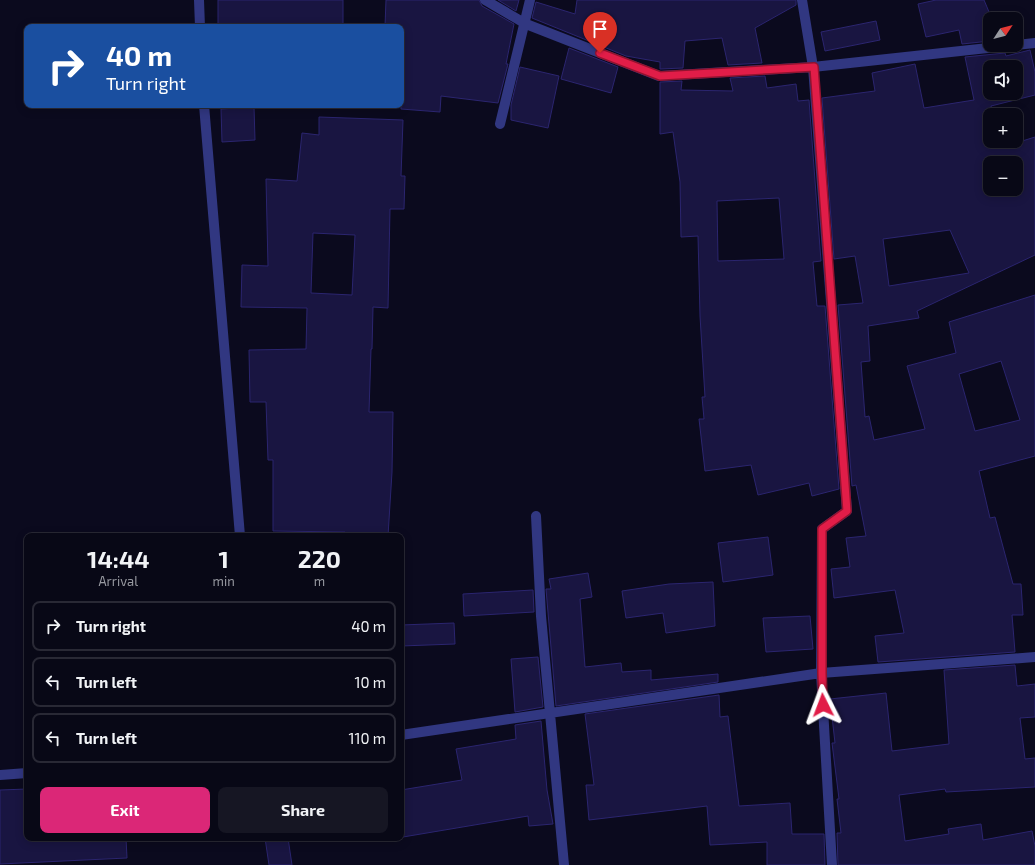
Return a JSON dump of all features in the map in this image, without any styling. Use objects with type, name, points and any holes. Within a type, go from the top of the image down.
[{"type":"street","points":[[199,0],[200,24]]},
{"type":"street","points":[[485,0],[526,24],[660,76],[814,67],[1035,43]]},
{"type":"street","points":[[500,124],[526,24],[530,0]]},
{"type":"street","points":[[802,0],[814,67],[847,511],[822,529],[822,673],[832,865]]},
{"type":"street","points":[[204,108],[240,533]]},
{"type":"street","points":[[536,516],[541,616],[564,865]]},
{"type":"street","points":[[404,735],[822,673],[1035,657]]},
{"type":"street","points":[[0,775],[24,773]]},
{"type":"building","points":[[218,0],[343,0],[343,24],[218,24]]},
{"type":"building","points":[[386,0],[479,0],[482,6],[514,24],[506,64],[508,64],[498,103],[441,96],[440,112],[401,109],[404,108],[404,24],[385,24]]},
{"type":"building","points":[[498,0],[519,0],[516,11]]},
{"type":"building","points":[[577,0],[796,0],[796,5],[755,28],[762,63],[728,65],[722,38],[685,41],[683,68],[660,69],[660,62],[626,56],[532,18],[536,2],[575,14]]},
{"type":"building","points":[[936,0],[984,0],[989,12],[983,12],[983,42],[962,44],[959,30],[926,37],[918,4]]},
{"type":"building","points":[[876,21],[880,40],[825,51],[821,32]]},
{"type":"building","points":[[569,48],[618,67],[611,93],[561,79]]},
{"type":"building","points":[[1030,50],[1035,72],[1035,95],[1023,98],[1023,60],[983,60],[983,100],[1015,100],[991,106],[991,108],[983,108],[983,148],[1023,148],[1023,141],[1035,137],[1035,255],[917,311],[919,318],[868,326],[870,361],[861,362],[865,417],[869,416],[874,440],[925,429],[907,366],[956,353],[949,322],[1035,295],[1035,456],[979,471],[990,518],[995,517],[1013,584],[1021,584],[1023,615],[1012,615],[1015,652],[878,662],[875,636],[904,633],[895,590],[834,598],[831,569],[850,567],[846,538],[866,536],[856,485],[852,486],[838,305],[863,303],[855,256],[834,259],[822,98],[875,91],[872,73],[915,64],[924,108],[974,100],[965,57],[1005,53],[1006,56]],"holes":[[[950,230],[969,273],[889,286],[883,239]],[[1001,361],[1020,420],[975,431],[959,374]]]},
{"type":"building","points":[[520,67],[559,76],[548,128],[511,120],[511,105]]},
{"type":"building","points":[[765,76],[767,88],[796,84],[798,101],[809,100],[821,261],[813,262],[817,306],[825,306],[839,489],[812,496],[809,483],[758,495],[751,465],[705,471],[699,419],[704,419],[702,397],[705,397],[700,316],[698,236],[681,237],[680,182],[673,132],[660,134],[660,82],[682,81],[681,90],[733,91],[730,78]],"holes":[[[779,198],[784,259],[718,261],[717,201]]]},
{"type":"building","points":[[254,108],[255,140],[222,142],[221,109]]},
{"type":"building","points":[[319,117],[403,120],[401,176],[405,176],[404,209],[390,209],[388,308],[373,307],[371,349],[369,412],[393,412],[392,472],[388,533],[273,531],[273,460],[268,460],[266,402],[250,402],[249,350],[306,349],[307,308],[241,307],[242,265],[268,266],[266,179],[297,181],[302,133],[319,135]],"holes":[[[313,233],[355,235],[352,295],[311,293]]]},
{"type":"building","points":[[768,537],[773,575],[723,582],[718,543]]},
{"type":"building","points":[[588,573],[592,597],[580,599],[585,667],[621,663],[622,672],[651,670],[651,680],[718,674],[718,682],[556,706],[546,589],[551,589],[549,579]]},
{"type":"building","points":[[713,582],[715,626],[666,633],[663,613],[626,618],[622,591],[669,584]]},
{"type":"building","points":[[533,590],[534,612],[464,616],[463,594]]},
{"type":"building","points":[[810,616],[813,649],[766,652],[763,618]]},
{"type":"building","points":[[454,623],[455,644],[404,646],[404,625]]},
{"type":"building","points":[[538,657],[543,707],[515,712],[511,659]]},
{"type":"building","points":[[1015,665],[1017,686],[1035,684],[1035,717],[1020,718],[1025,759],[1035,758],[1035,787],[946,792],[945,789],[899,795],[905,841],[949,834],[948,829],[981,824],[983,840],[1032,831],[1035,846],[1035,865],[838,865],[837,833],[841,833],[837,799],[839,799],[832,743],[835,743],[830,699],[886,693],[892,751],[949,744],[944,670]]},
{"type":"building","points":[[719,695],[720,717],[728,716],[739,806],[790,803],[792,834],[824,834],[825,865],[767,865],[767,842],[710,845],[707,806],[589,820],[586,785],[594,785],[585,714]]},
{"type":"building","points":[[541,721],[547,790],[553,824],[529,826],[528,816],[404,837],[404,790],[462,780],[456,749],[516,739],[515,725]]},
{"type":"building","points":[[24,789],[24,841],[126,841],[127,858],[0,864],[0,790]]},
{"type":"building","points":[[265,841],[288,841],[292,865],[269,865]]},
{"type":"route","points":[[600,53],[660,76],[814,67],[847,511],[822,529],[823,705]]}]
